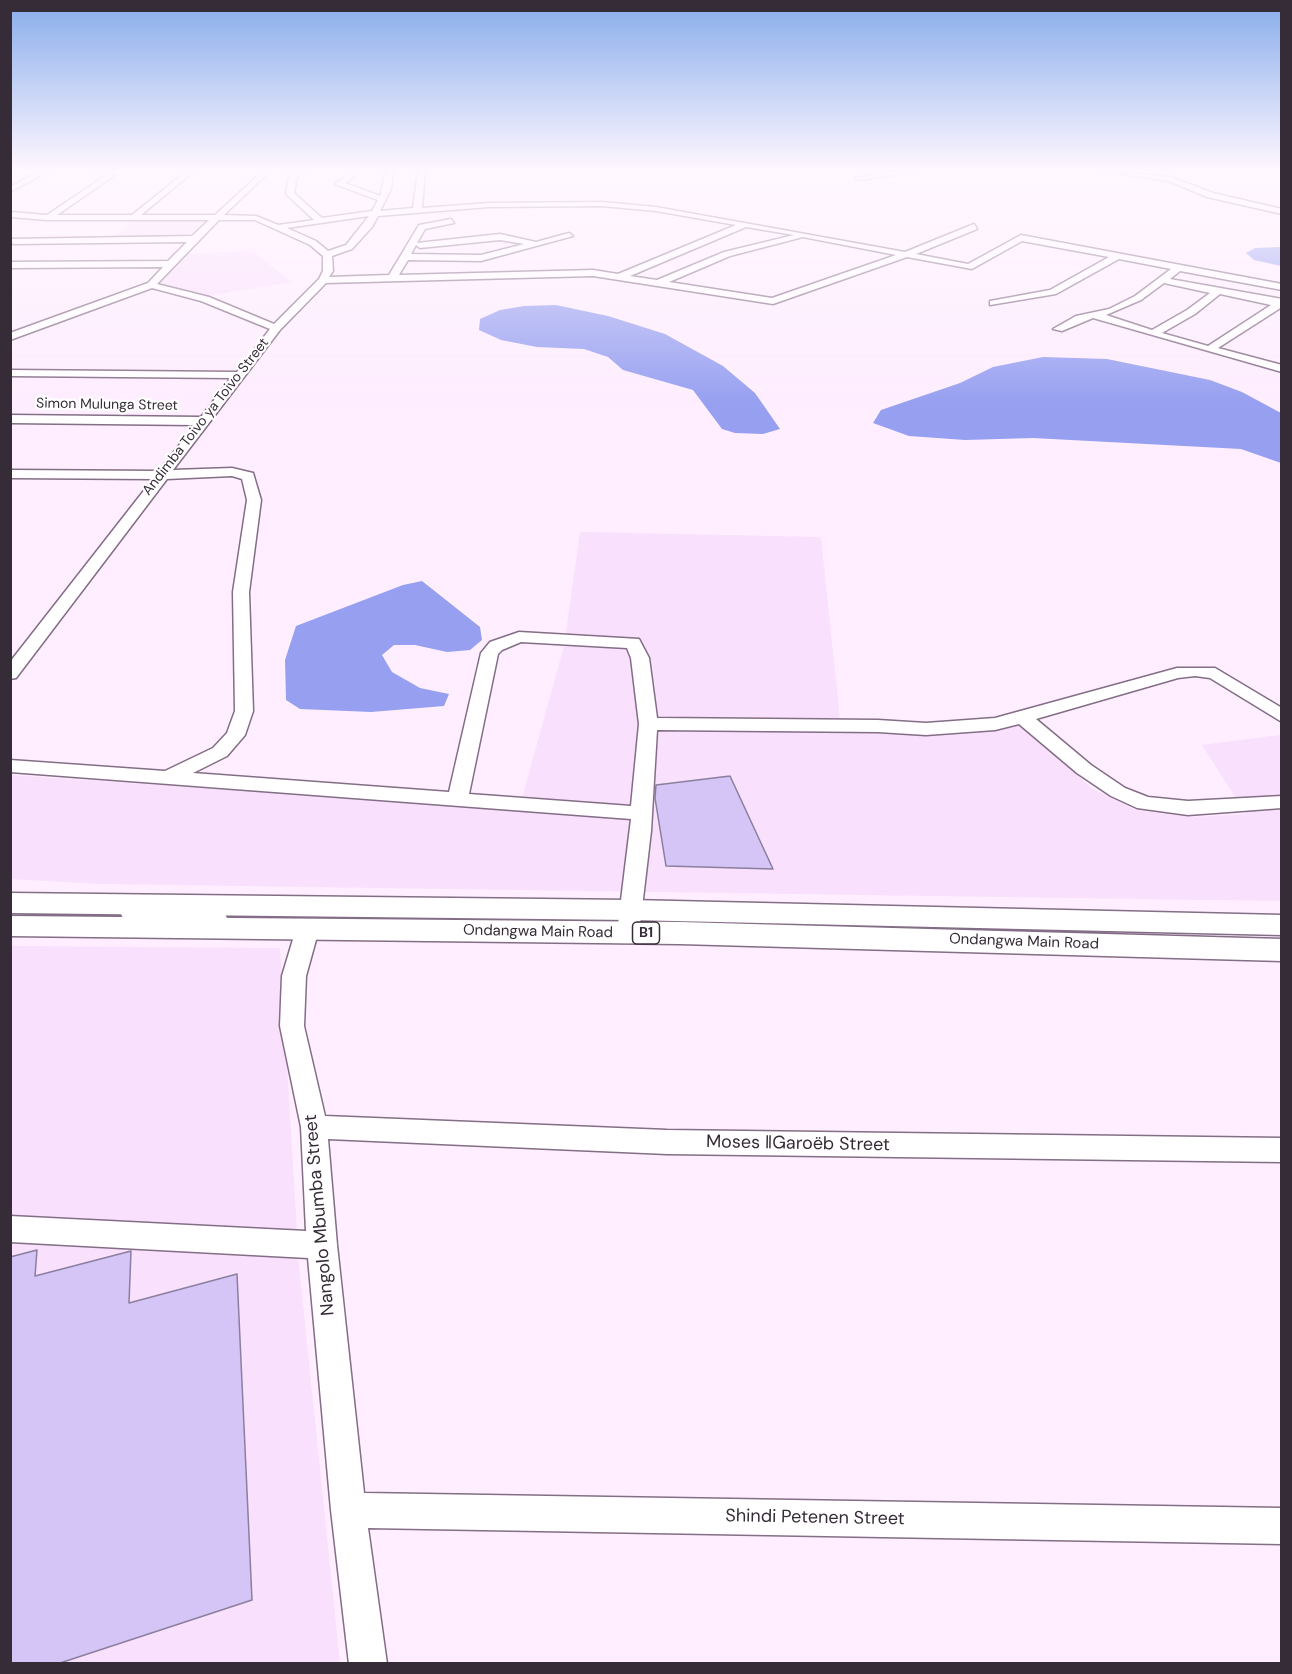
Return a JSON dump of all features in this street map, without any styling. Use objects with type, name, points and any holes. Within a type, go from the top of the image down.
[{"type":"main road","name":"Ondangwa Main Road","points":[[10,903],[629,921],[1281,950]]},
{"type":"main road","name":"Ondangwa Main Road","points":[[10,926],[308,929],[629,921],[1281,925]]},
{"type":"street","points":[[10,337],[151,285],[185,249]]},
{"type":"street","points":[[320,249],[327,255],[328,271],[323,280]]},
{"type":"street","points":[[327,255],[343,249]]},
{"type":"street","points":[[393,278],[408,249]]},
{"type":"street","points":[[404,257],[481,258],[517,249]]},
{"type":"street","points":[[619,277],[684,249]]},
{"type":"street","points":[[661,282],[727,254],[746,249]]},
{"type":"street","points":[[878,249],[973,267],[1003,249]]},
{"type":"street","points":[[323,280],[585,273],[661,282],[773,301],[921,249]]},
{"type":"street","points":[[1077,249],[1281,287]]},
{"type":"street","points":[[994,303],[1053,292],[1116,257]]},
{"type":"street","points":[[652,262],[688,270]]},
{"type":"street","points":[[10,265],[172,264]]},
{"type":"street","points":[[1058,329],[1067,323],[1112,312],[1138,298],[1178,268]]},
{"type":"street","name":"Andimba Toivo ya Toivo Street","points":[[10,674],[276,328],[323,280]]},
{"type":"street","points":[[1161,280],[1280,302]]},
{"type":"street","points":[[151,285],[205,299],[276,328]]},
{"type":"street","points":[[1153,334],[1191,312],[1218,291]]},
{"type":"street","points":[[1210,349],[1280,302]]},
{"type":"street","points":[[1097,316],[1281,369]]},
{"type":"street","points":[[10,373],[240,375]]},
{"type":"street","name":"Simon Mulunga Street","points":[[10,419],[204,421]]},
{"type":"street","points":[[13,476],[242,473],[248,476],[254,500],[241,592],[244,711],[236,735],[220,752],[167,778]]},
{"type":"street","points":[[458,798],[490,653],[496,645],[506,640],[537,636],[633,643],[640,658],[648,724],[629,921]]},
{"type":"street","points":[[648,724],[878,726],[926,729],[995,724],[1177,673],[1195,671],[1215,673],[1281,717]]},
{"type":"street","points":[[1022,717],[1084,769],[1118,792],[1144,803],[1188,808],[1281,802]]},
{"type":"street","points":[[10,766],[641,813]]},
{"type":"street","points":[[41,903],[308,929]]},
{"type":"street","name":"Nangolo Mbumba Street","points":[[308,929],[294,976],[292,1026],[314,1127],[322,1245],[348,1510],[368,1664]]},
{"type":"street","name":"Moses ǁGaroëb Street","points":[[314,1127],[667,1142],[1281,1150]]},
{"type":"street","points":[[10,1229],[322,1245]]},
{"type":"street","name":"Shindi Petenen Street","points":[[348,1510],[1281,1526]]},
{"type":"shaded area","points":[[253,251],[292,282],[206,296],[159,282],[187,254]]},
{"type":"shaded area","points":[[580,532],[821,537],[841,729],[1023,723],[1091,788],[1135,810],[1192,817],[1246,814],[1202,745],[1281,735],[1281,901],[104,884],[11,879],[10,775],[519,809],[564,646]]},
{"type":"shaded area","points":[[11,946],[280,948],[299,1265],[340,1663],[11,1664]]},
{"type":"water","points":[[1253,249],[1281,249],[1281,266],[1254,260],[1246,253]]},
{"type":"water","points":[[556,305],[608,316],[665,334],[723,366],[755,393],[780,429],[763,434],[735,433],[722,429],[693,390],[623,370],[608,357],[584,349],[537,347],[501,340],[479,330],[480,319],[500,310],[524,306]]},
{"type":"water","points":[[1043,357],[1107,359],[1210,380],[1242,392],[1281,413],[1281,463],[1241,449],[1033,438],[965,440],[909,436],[873,423],[881,410],[960,383],[993,367]]},
{"type":"water","points":[[422,581],[480,627],[482,640],[470,650],[447,652],[415,645],[394,645],[382,655],[392,672],[420,688],[449,694],[444,706],[371,712],[300,709],[286,700],[285,660],[296,626],[403,585]]},
{"type":"building","points":[[730,776],[773,869],[666,866],[655,798],[656,785]]},
{"type":"building","points":[[37,1250],[35,1276],[131,1251],[129,1303],[237,1274],[252,1600],[57,1664],[10,1664],[10,1257]]}]
